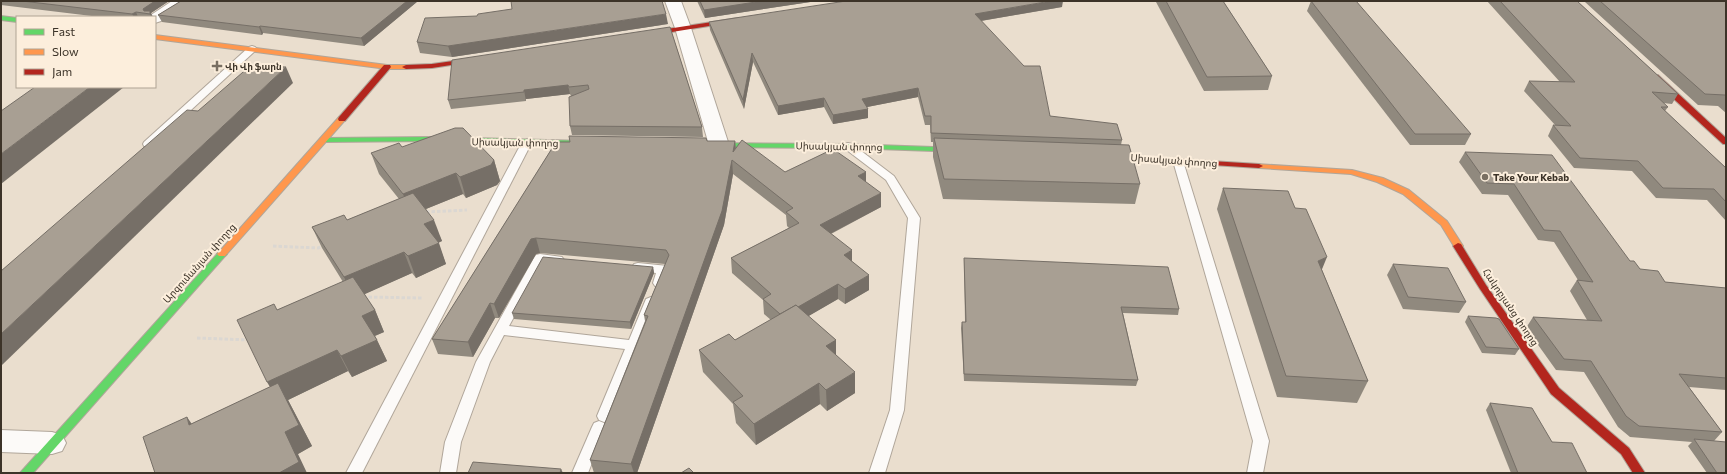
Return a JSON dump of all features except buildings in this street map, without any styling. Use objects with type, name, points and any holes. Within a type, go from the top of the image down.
[{"type":"street","points":[[156,17],[183,1]]},
{"type":"street","points":[[672,1],[683,28],[719,145]]},
{"type":"street","points":[[1,18],[16,20]]},
{"type":"street","points":[[628,37],[744,19]]},
{"type":"street","points":[[156,37],[387,67],[432,66],[487,58]]},
{"type":"street","name":"Արզումանյան փողոց","points":[[26,473],[324,140],[387,67]]},
{"type":"street","points":[[1646,69],[1726,142]]},
{"type":"street","name":"Սիսակյան փողոց","points":[[324,140],[431,139],[596,143]]},
{"type":"street","name":"Սիսակյան փողոց","points":[[696,145],[848,146],[972,151]]},
{"type":"street","name":"Սիսակյան փողոց","points":[[1089,155],[1352,172]]},
{"type":"street","name":"Հակոբյանց փողոց","points":[[1352,172],[1380,180],[1406,192],[1444,223],[1483,287],[1555,391],[1625,451],[1639,473]]},
{"type":"street","points":[[1,441],[52,443]]},
{"type":"lane","points":[[139,152],[252,49]]},
{"type":"lane","points":[[354,473],[493,210],[527,142]]},
{"type":"lane","points":[[848,146],[890,178],[914,218],[897,410],[877,473]]},
{"type":"lane","points":[[1178,161],[1261,441],[1255,473]]},
{"type":"lane","points":[[448,473],[453,442],[483,362],[540,258],[571,261]]},
{"type":"lane","points":[[580,473],[664,269],[625,266]]},
{"type":"lane","points":[[500,330],[633,345]]},
{"type":"path","points":[[423,212],[493,210]]},
{"type":"path","points":[[273,246],[318,248],[325,246]]},
{"type":"path","points":[[356,299],[362,296],[446,299]]},
{"type":"path","points":[[197,338],[247,341],[253,338]]},
{"type":"traffic: fast","points":[[1,18],[16,20]]},
{"type":"traffic: fast","points":[[324,140],[431,139],[586,143]]},
{"type":"traffic: fast","points":[[706,145],[848,146],[962,150]]},
{"type":"traffic: fast","points":[[26,473],[222,254]]},
{"type":"traffic: slow","points":[[156,37],[387,67],[406,67]]},
{"type":"traffic: slow","points":[[222,254],[342,119]]},
{"type":"traffic: slow","points":[[1259,166],[1352,172],[1380,180],[1406,192],[1444,223],[1458,246]]},
{"type":"traffic: jam","points":[[641,35],[738,20]]},
{"type":"traffic: jam","points":[[406,67],[432,66],[481,59]]},
{"type":"traffic: jam","points":[[342,119],[387,67]]},
{"type":"traffic: jam","points":[[1655,77],[1726,142]]},
{"type":"traffic: jam","points":[[1102,156],[1259,166]]},
{"type":"traffic: jam","points":[[1458,246],[1483,287],[1555,391],[1625,451],[1639,473]]},
{"type":"place","name":"Վի Վի ֆարն","points":[[217,66]]},
{"type":"place","name":"Take Your Kebab","points":[[1485,177]]}]
